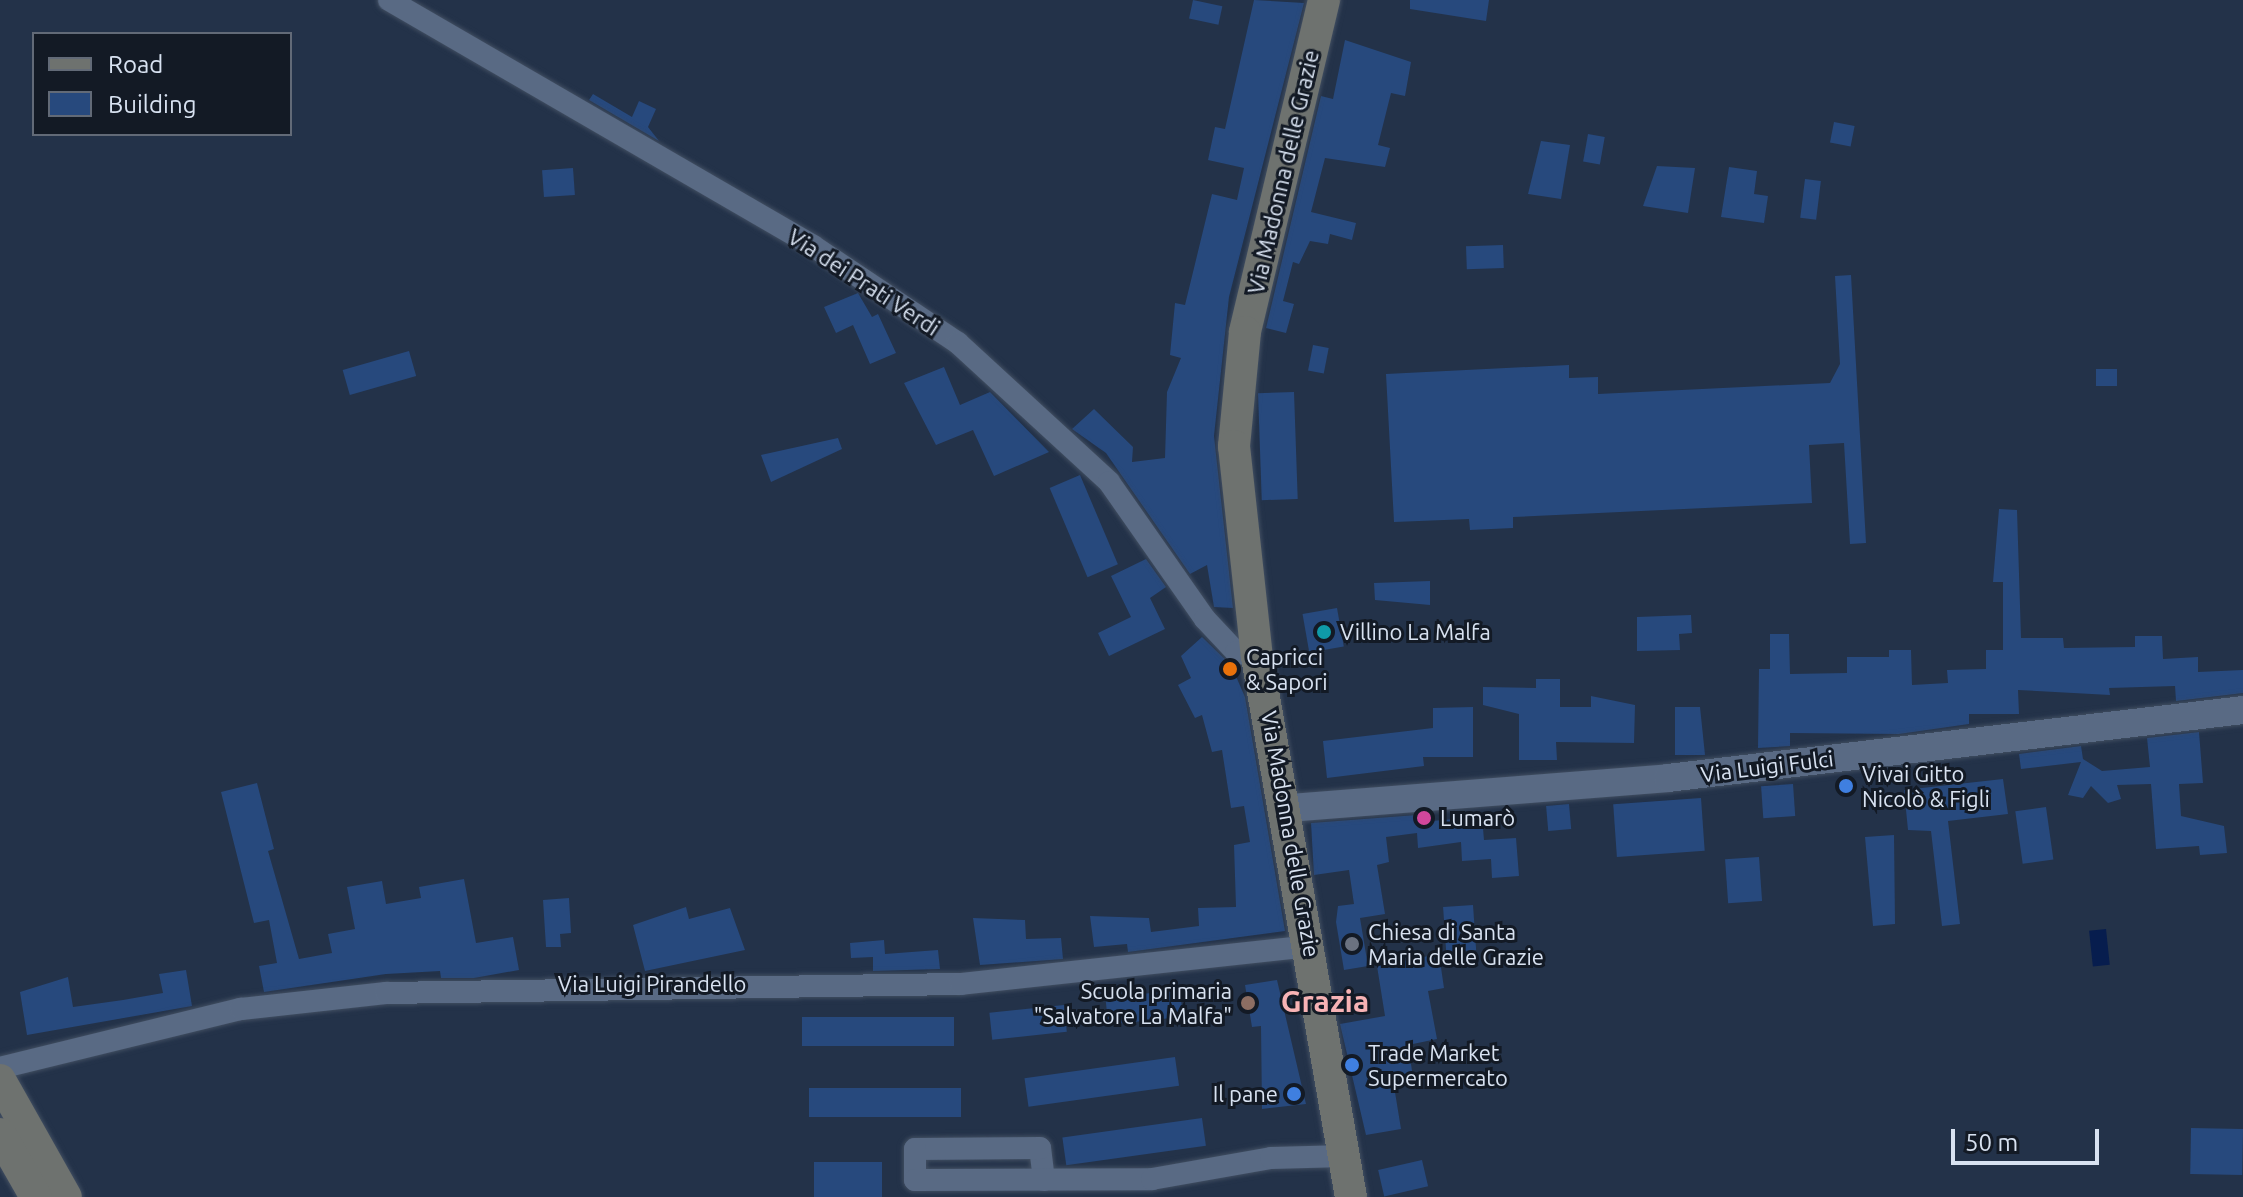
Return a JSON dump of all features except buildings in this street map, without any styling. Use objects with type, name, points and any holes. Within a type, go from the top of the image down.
[{"type":"main road","name":"Via Madonna delle Grazie","points":[[1324,0],[1236,393],[1238,498],[1257,657],[1289,808],[1351,1197]]},
{"type":"main road","points":[[5,1107],[36,1197]]},
{"type":"main road","points":[[5,1107],[66,1197]]},
{"type":"street","name":"Via dei Prati Verdi","points":[[389,0],[813,246],[958,343],[1109,482],[1205,619],[1236,652],[1257,657]]},
{"type":"street","name":"Via Luigi Fulci","points":[[1289,808],[1668,778],[2243,710]]},
{"type":"street","name":"Via Luigi Pirandello","points":[[0,1068],[241,1009],[386,993],[961,984],[1310,946]]},
{"type":"street","points":[[1044,1180],[1040,1148],[915,1149],[915,1180],[1044,1180],[1152,1179],[1271,1158],[1345,1156]]},
{"type":"water","points":[[2106,929],[2110,965],[2093,967],[2089,931]]},
{"type":"place","name":"Villino La Malfa","points":[[1324,632]]},
{"type":"place","name":"Capricci & Sapori","points":[[1230,669]]},
{"type":"place","name":"Vivai Gitto Nicolò & Figli","points":[[1846,786]]},
{"type":"place","name":"Lumarò","points":[[1424,818]]},
{"type":"place","name":"Chiesa di Santa Maria delle Grazie","points":[[1352,944]]},
{"type":"place","name":"Scuola primaria \"Salvatore La Malfa\"","points":[[1248,1003]]},
{"type":"place","name":"Trade Market Supermercato","points":[[1352,1065]]},
{"type":"place","name":"Il pane","points":[[1294,1094]]},
{"type":"district","name":"Grazia","points":[[1325,1001]]}]
